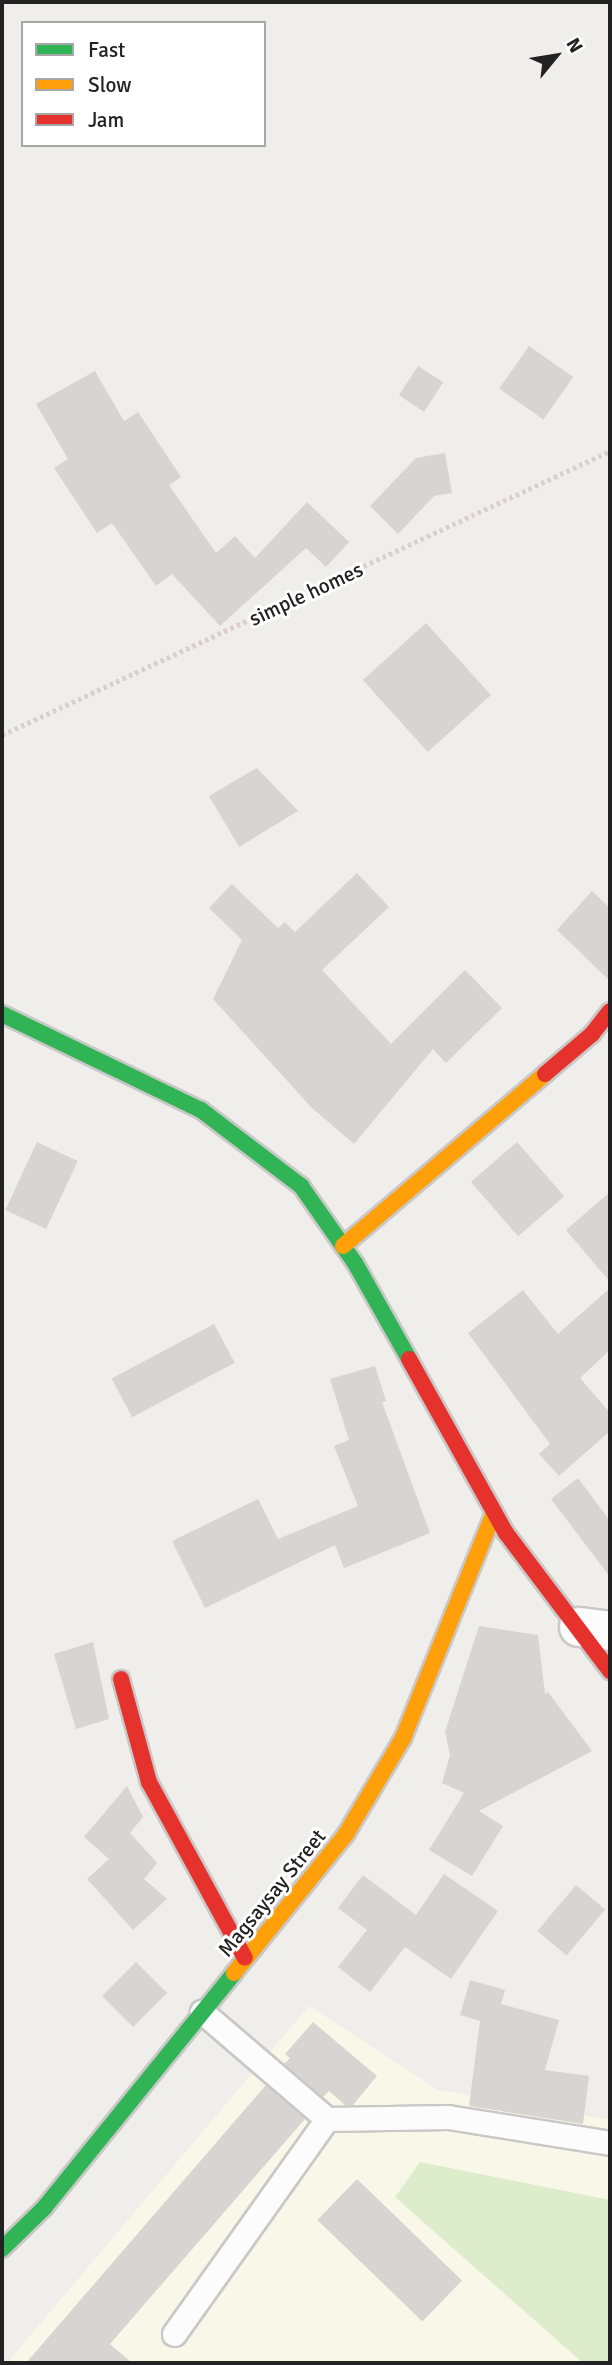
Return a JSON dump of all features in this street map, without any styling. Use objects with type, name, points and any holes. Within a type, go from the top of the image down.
[{"type":"street","points":[[343,1246],[592,1034],[610,1011]]},
{"type":"street","points":[[2,1014],[201,1110],[301,1186],[343,1246],[494,1513],[595,1629],[610,1671]]},
{"type":"street","name":"Magsaysay Street","points":[[2,2249],[44,2208],[346,1834],[403,1738],[494,1513]]},
{"type":"street","points":[[121,1679],[149,1782],[245,1958]]},
{"type":"lane","points":[[202,2012],[327,2119],[448,2117],[610,2143]]},
{"type":"lane","points":[[174,2333],[327,2119]]},
{"type":"path","name":"simple homes","points":[[2,735],[610,451]]},
{"type":"shaded area","points":[[309,2006],[438,2090],[610,2120],[610,2363],[7,2363]]},
{"type":"green space","points":[[420,2162],[610,2200],[610,2363],[583,2363],[395,2197]]},
{"type":"building","points":[[529,346],[573,377],[543,420],[499,389]]},
{"type":"building","points":[[418,366],[443,382],[424,412],[399,395]]},
{"type":"building","points":[[95,371],[124,421],[138,412],[181,477],[169,485],[216,553],[235,536],[255,558],[307,502],[349,542],[326,567],[306,548],[220,626],[172,574],[156,586],[112,523],[97,533],[54,468],[68,459],[36,404]]},
{"type":"building","points":[[445,453],[452,493],[434,496],[398,534],[370,506],[416,458]]},
{"type":"building","points":[[426,623],[491,695],[428,752],[363,680]]},
{"type":"building","points":[[257,768],[298,811],[239,847],[209,796]]},
{"type":"building","points":[[357,873],[389,907],[322,970],[391,1044],[465,970],[502,1008],[446,1063],[433,1049],[354,1144],[311,1107],[213,999],[242,940],[209,908],[232,884],[278,928],[285,922],[295,932]]},
{"type":"building","points":[[592,891],[610,908],[610,981],[557,930]]},
{"type":"building","points":[[37,1142],[78,1161],[46,1229],[5,1210]]},
{"type":"building","points":[[517,1142],[564,1196],[518,1236],[471,1182]]},
{"type":"building","points":[[610,1192],[610,1282],[566,1230]]},
{"type":"building","points":[[610,1288],[610,1350],[580,1378],[610,1413],[610,1431],[559,1476],[539,1454],[550,1444],[468,1333],[523,1290],[558,1334]]},
{"type":"building","points":[[214,1324],[235,1363],[132,1417],[112,1378]]},
{"type":"building","points":[[375,1366],[386,1401],[382,1402],[430,1533],[344,1568],[335,1545],[205,1608],[172,1541],[258,1499],[278,1539],[358,1506],[334,1446],[349,1440],[330,1379]]},
{"type":"building","points":[[578,1478],[610,1521],[610,1577],[551,1499]]},
{"type":"building","points":[[479,1626],[538,1635],[545,1694],[548,1692],[592,1751],[479,1811],[503,1826],[472,1876],[429,1850],[464,1793],[442,1783],[450,1755],[445,1732]]},
{"type":"building","points":[[93,1642],[109,1719],[76,1729],[54,1654]]},
{"type":"building","points":[[127,1786],[143,1817],[130,1833],[157,1863],[144,1879],[167,1899],[133,1930],[87,1879],[109,1859],[84,1837]]},
{"type":"building","points":[[444,1874],[498,1911],[451,1979],[405,1947],[370,1992],[338,1967],[367,1930],[338,1908],[363,1875],[416,1915]]},
{"type":"building","points":[[576,1885],[605,1909],[567,1955],[537,1931]]},
{"type":"building","points":[[136,1962],[167,1993],[133,2027],[102,1996]]},
{"type":"building","points":[[470,1980],[505,1990],[501,2004],[559,2020],[545,2070],[589,2076],[583,2124],[469,2106],[480,2021],[460,2015]]},
{"type":"building","points":[[313,2022],[377,2076],[353,2105],[345,2105],[329,2091],[323,2097],[284,2064],[290,2058],[285,2054]]},
{"type":"building","points":[[266,2085],[305,2119],[110,2344],[132,2363],[26,2363]]},
{"type":"building","points":[[357,2179],[462,2280],[422,2321],[317,2220]]},
{"type":"traffic: fast","points":[[2,1014],[201,1110],[301,1186],[355,1263],[409,1359]]},
{"type":"traffic: fast","points":[[2,2249],[44,2208],[234,1973]]},
{"type":"traffic: slow","points":[[343,1246],[545,1074]]},
{"type":"traffic: slow","points":[[234,1973],[346,1834],[403,1738],[494,1513]]},
{"type":"traffic: jam","points":[[545,1074],[592,1034],[610,1011]]},
{"type":"traffic: jam","points":[[409,1359],[506,1533],[610,1671]]},
{"type":"traffic: jam","points":[[121,1679],[149,1782],[245,1958]]}]
